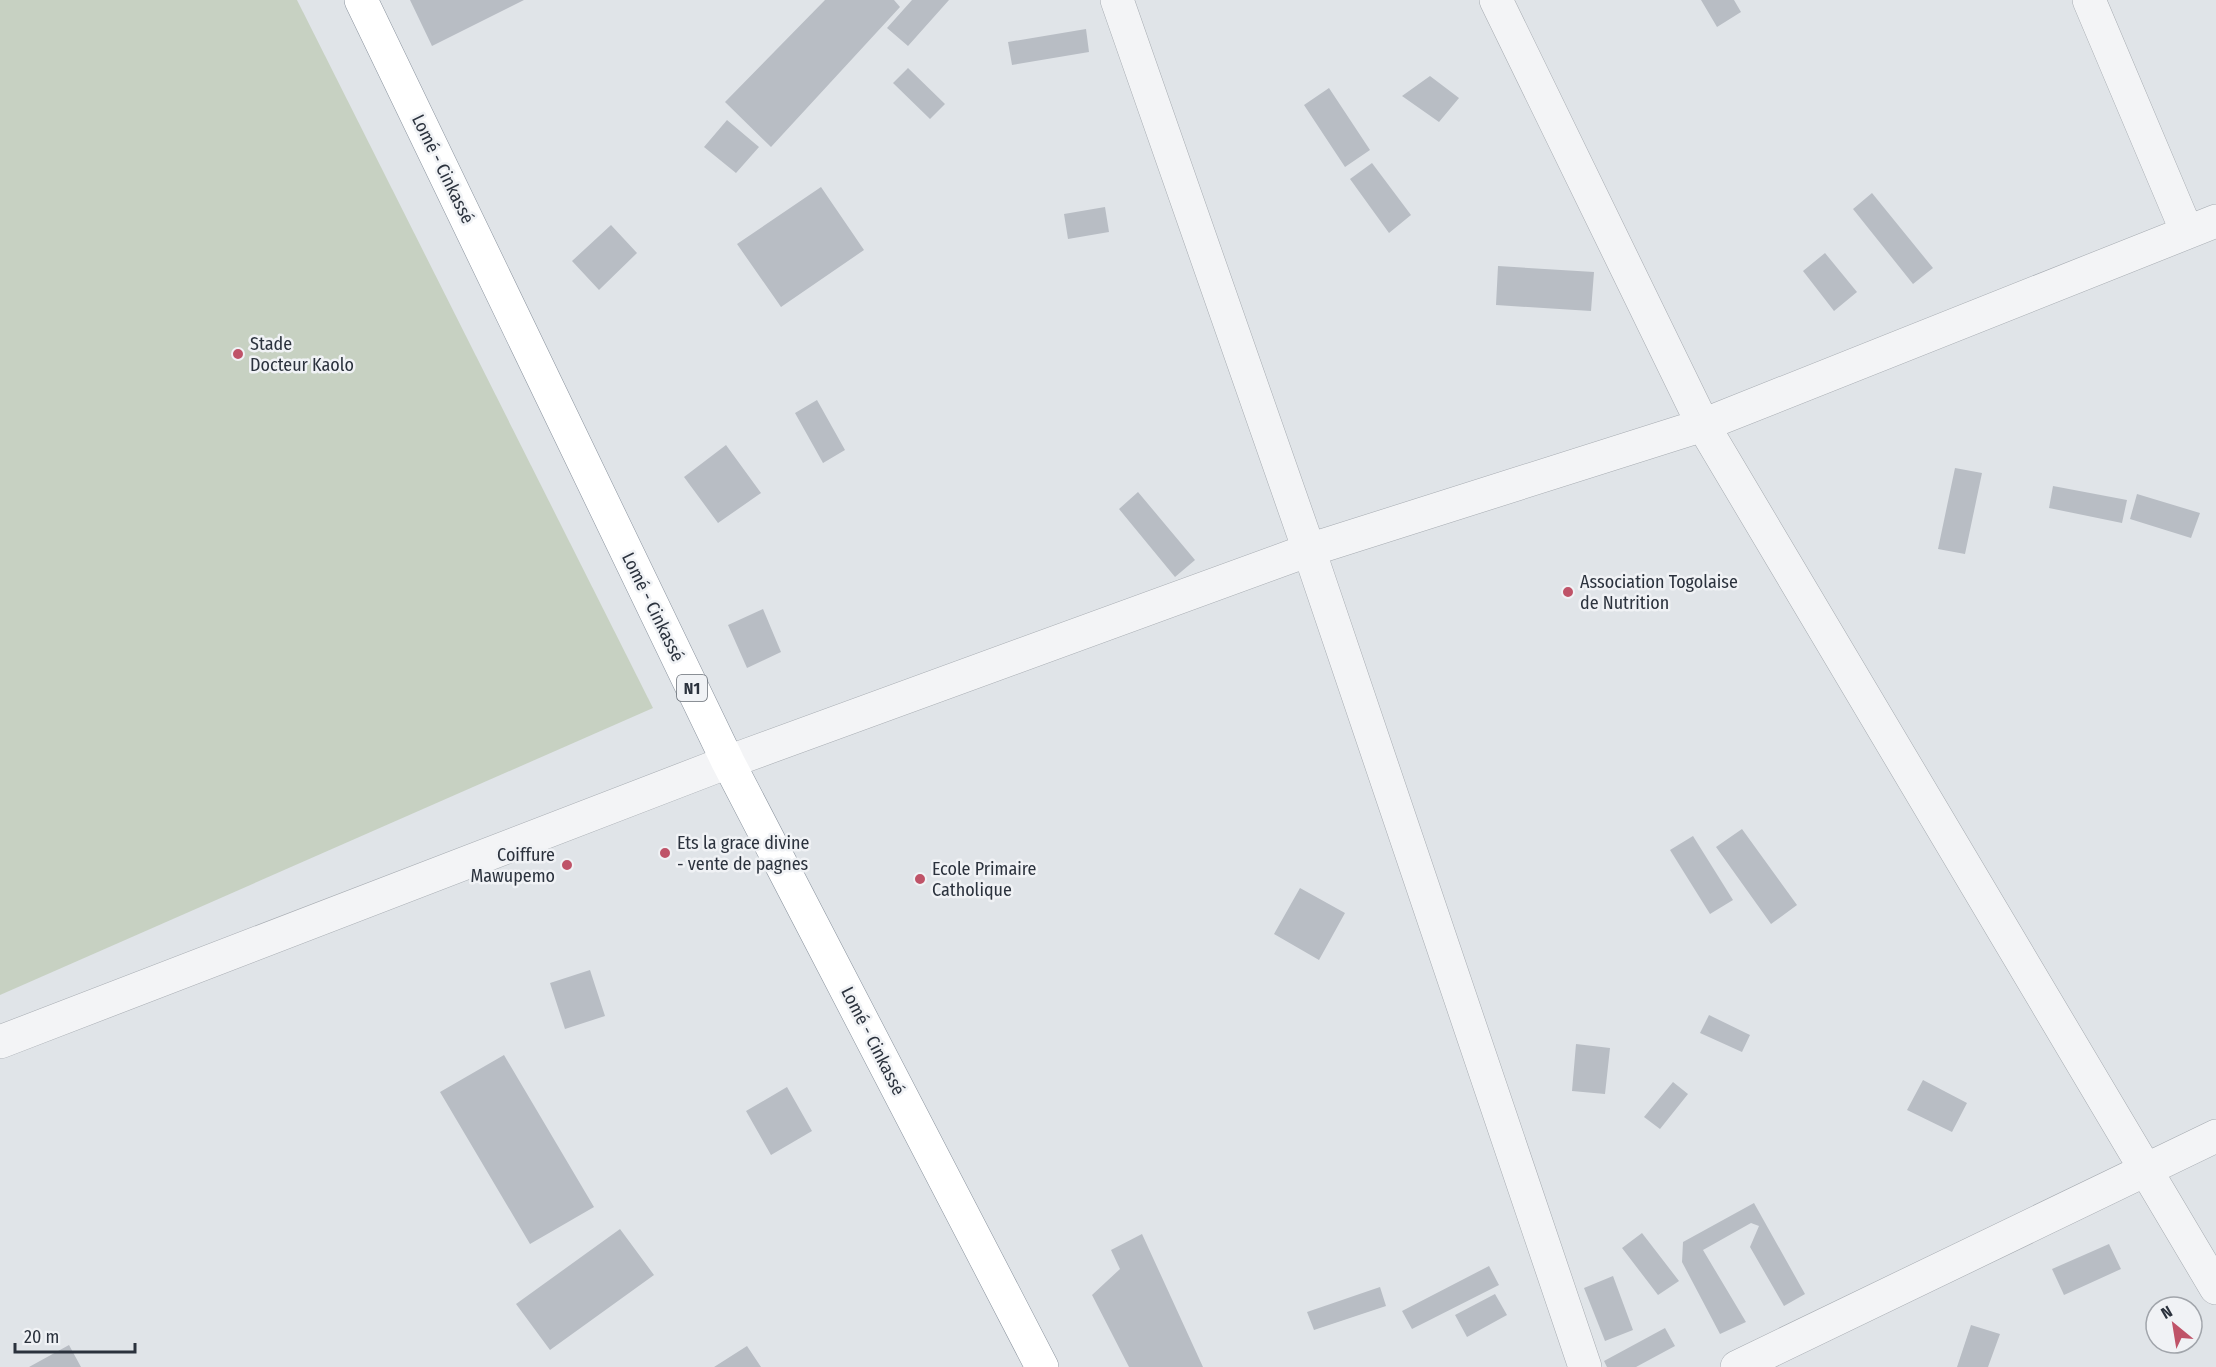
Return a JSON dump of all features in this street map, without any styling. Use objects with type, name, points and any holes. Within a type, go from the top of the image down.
[{"type":"highway","name":"Lomé - Cinkassé","points":[[361,0],[728,762],[1042,1367]]},
{"type":"street","points":[[1117,0],[1309,550],[1585,1367]]},
{"type":"street","points":[[1496,0],[1703,425],[2216,1288]]},
{"type":"street","points":[[0,1042],[728,762],[1309,550],[1703,425],[2202,227],[2089,0]]},
{"type":"street","points":[[1737,1367],[2216,1136]]},
{"type":"green space","name":"Stade Docteur Kaolo","points":[[0,0],[297,0],[653,708],[0,995]]},
{"type":"building","points":[[410,0],[524,0],[432,46]]},
{"type":"building","points":[[825,0],[894,0],[900,7],[771,147],[725,102]]},
{"type":"building","points":[[912,0],[949,0],[908,46],[887,28]]},
{"type":"building","points":[[1701,0],[1734,0],[1741,12],[1717,27]]},
{"type":"building","points":[[1086,29],[1089,52],[1012,65],[1008,42]]},
{"type":"building","points":[[908,68],[945,104],[930,119],[893,83]]},
{"type":"building","points":[[1430,76],[1459,98],[1439,122],[1402,96]]},
{"type":"building","points":[[1329,88],[1370,150],[1345,167],[1304,105]]},
{"type":"building","points":[[727,120],[759,147],[736,173],[704,147]]},
{"type":"building","points":[[1372,163],[1411,215],[1389,233],[1350,179]]},
{"type":"building","points":[[821,187],[864,250],[781,307],[737,244]]},
{"type":"building","points":[[1872,193],[1933,268],[1913,284],[1853,209]]},
{"type":"building","points":[[1105,207],[1109,232],[1068,239],[1064,214]]},
{"type":"building","points":[[611,225],[637,253],[599,290],[572,261]]},
{"type":"building","points":[[1825,253],[1857,292],[1834,311],[1803,271]]},
{"type":"building","points":[[1498,266],[1594,272],[1591,311],[1496,305]]},
{"type":"building","points":[[817,400],[845,450],[823,463],[795,413]]},
{"type":"building","points":[[726,445],[761,493],[718,523],[684,477]]},
{"type":"building","points":[[1955,468],[1982,473],[1965,554],[1938,549]]},
{"type":"building","points":[[2053,486],[2127,500],[2122,523],[2049,508]]},
{"type":"building","points":[[1138,492],[1195,560],[1175,577],[1119,509]]},
{"type":"building","points":[[2137,494],[2200,513],[2191,538],[2130,519]]},
{"type":"building","points":[[763,609],[781,652],[747,668],[728,625]]},
{"type":"building","points":[[1742,829],[1797,905],[1771,924],[1716,847]]},
{"type":"building","points":[[1693,836],[1733,900],[1710,914],[1670,850]]},
{"type":"building","points":[[1300,888],[1345,913],[1319,960],[1274,934]]},
{"type":"building","points":[[590,970],[605,1016],[565,1029],[550,983]]},
{"type":"building","points":[[1709,1015],[1750,1035],[1742,1052],[1700,1033]]},
{"type":"building","points":[[1576,1044],[1610,1048],[1605,1094],[1572,1091]]},
{"type":"building","points":[[504,1055],[594,1207],[530,1244],[440,1092]]},
{"type":"building","points":[[1923,1080],[1967,1103],[1952,1132],[1907,1110]]},
{"type":"building","points":[[1673,1082],[1688,1094],[1660,1129],[1644,1117]]},
{"type":"building","points":[[787,1087],[812,1131],[771,1155],[746,1111]]},
{"type":"building","points":[[1754,1203],[1805,1294],[1784,1306],[1750,1247],[1759,1226],[1751,1223],[1703,1250],[1746,1322],[1720,1334],[1682,1262],[1683,1242]]},
{"type":"building","points":[[620,1229],[654,1275],[550,1350],[516,1304]]},
{"type":"building","points":[[1642,1233],[1679,1281],[1658,1295],[1622,1248]]},
{"type":"building","points":[[1142,1234],[1203,1367],[1129,1367],[1092,1295],[1120,1269],[1111,1250]]},
{"type":"building","points":[[2109,1244],[2121,1269],[2064,1295],[2052,1269]]},
{"type":"building","points":[[1489,1266],[1499,1285],[1412,1329],[1402,1311]]},
{"type":"building","points":[[1613,1276],[1633,1330],[1605,1341],[1584,1288]]},
{"type":"building","points":[[1380,1287],[1386,1306],[1314,1330],[1307,1312]]},
{"type":"building","points":[[1495,1294],[1507,1315],[1467,1337],[1455,1315]]},
{"type":"building","points":[[1971,1325],[2000,1334],[1988,1367],[1957,1367]]},
{"type":"building","points":[[1665,1328],[1675,1346],[1636,1367],[1607,1367],[1604,1361]]},
{"type":"building","points":[[69,1345],[81,1367],[29,1367]]},
{"type":"building","points":[[747,1346],[761,1367],[714,1367]]},
{"type":"place","name":"Stade Docteur Kaolo","points":[[238,354]]},
{"type":"place","name":"Association Togolaise de Nutrition","points":[[1568,592]]},
{"type":"place","name":"Ets la grace divine - vente de pagnes","points":[[665,853]]},
{"type":"place","name":"Coiffure Mawupemo","points":[[567,865]]},
{"type":"place","name":"Ecole Primaire Catholique","points":[[920,879]]}]
